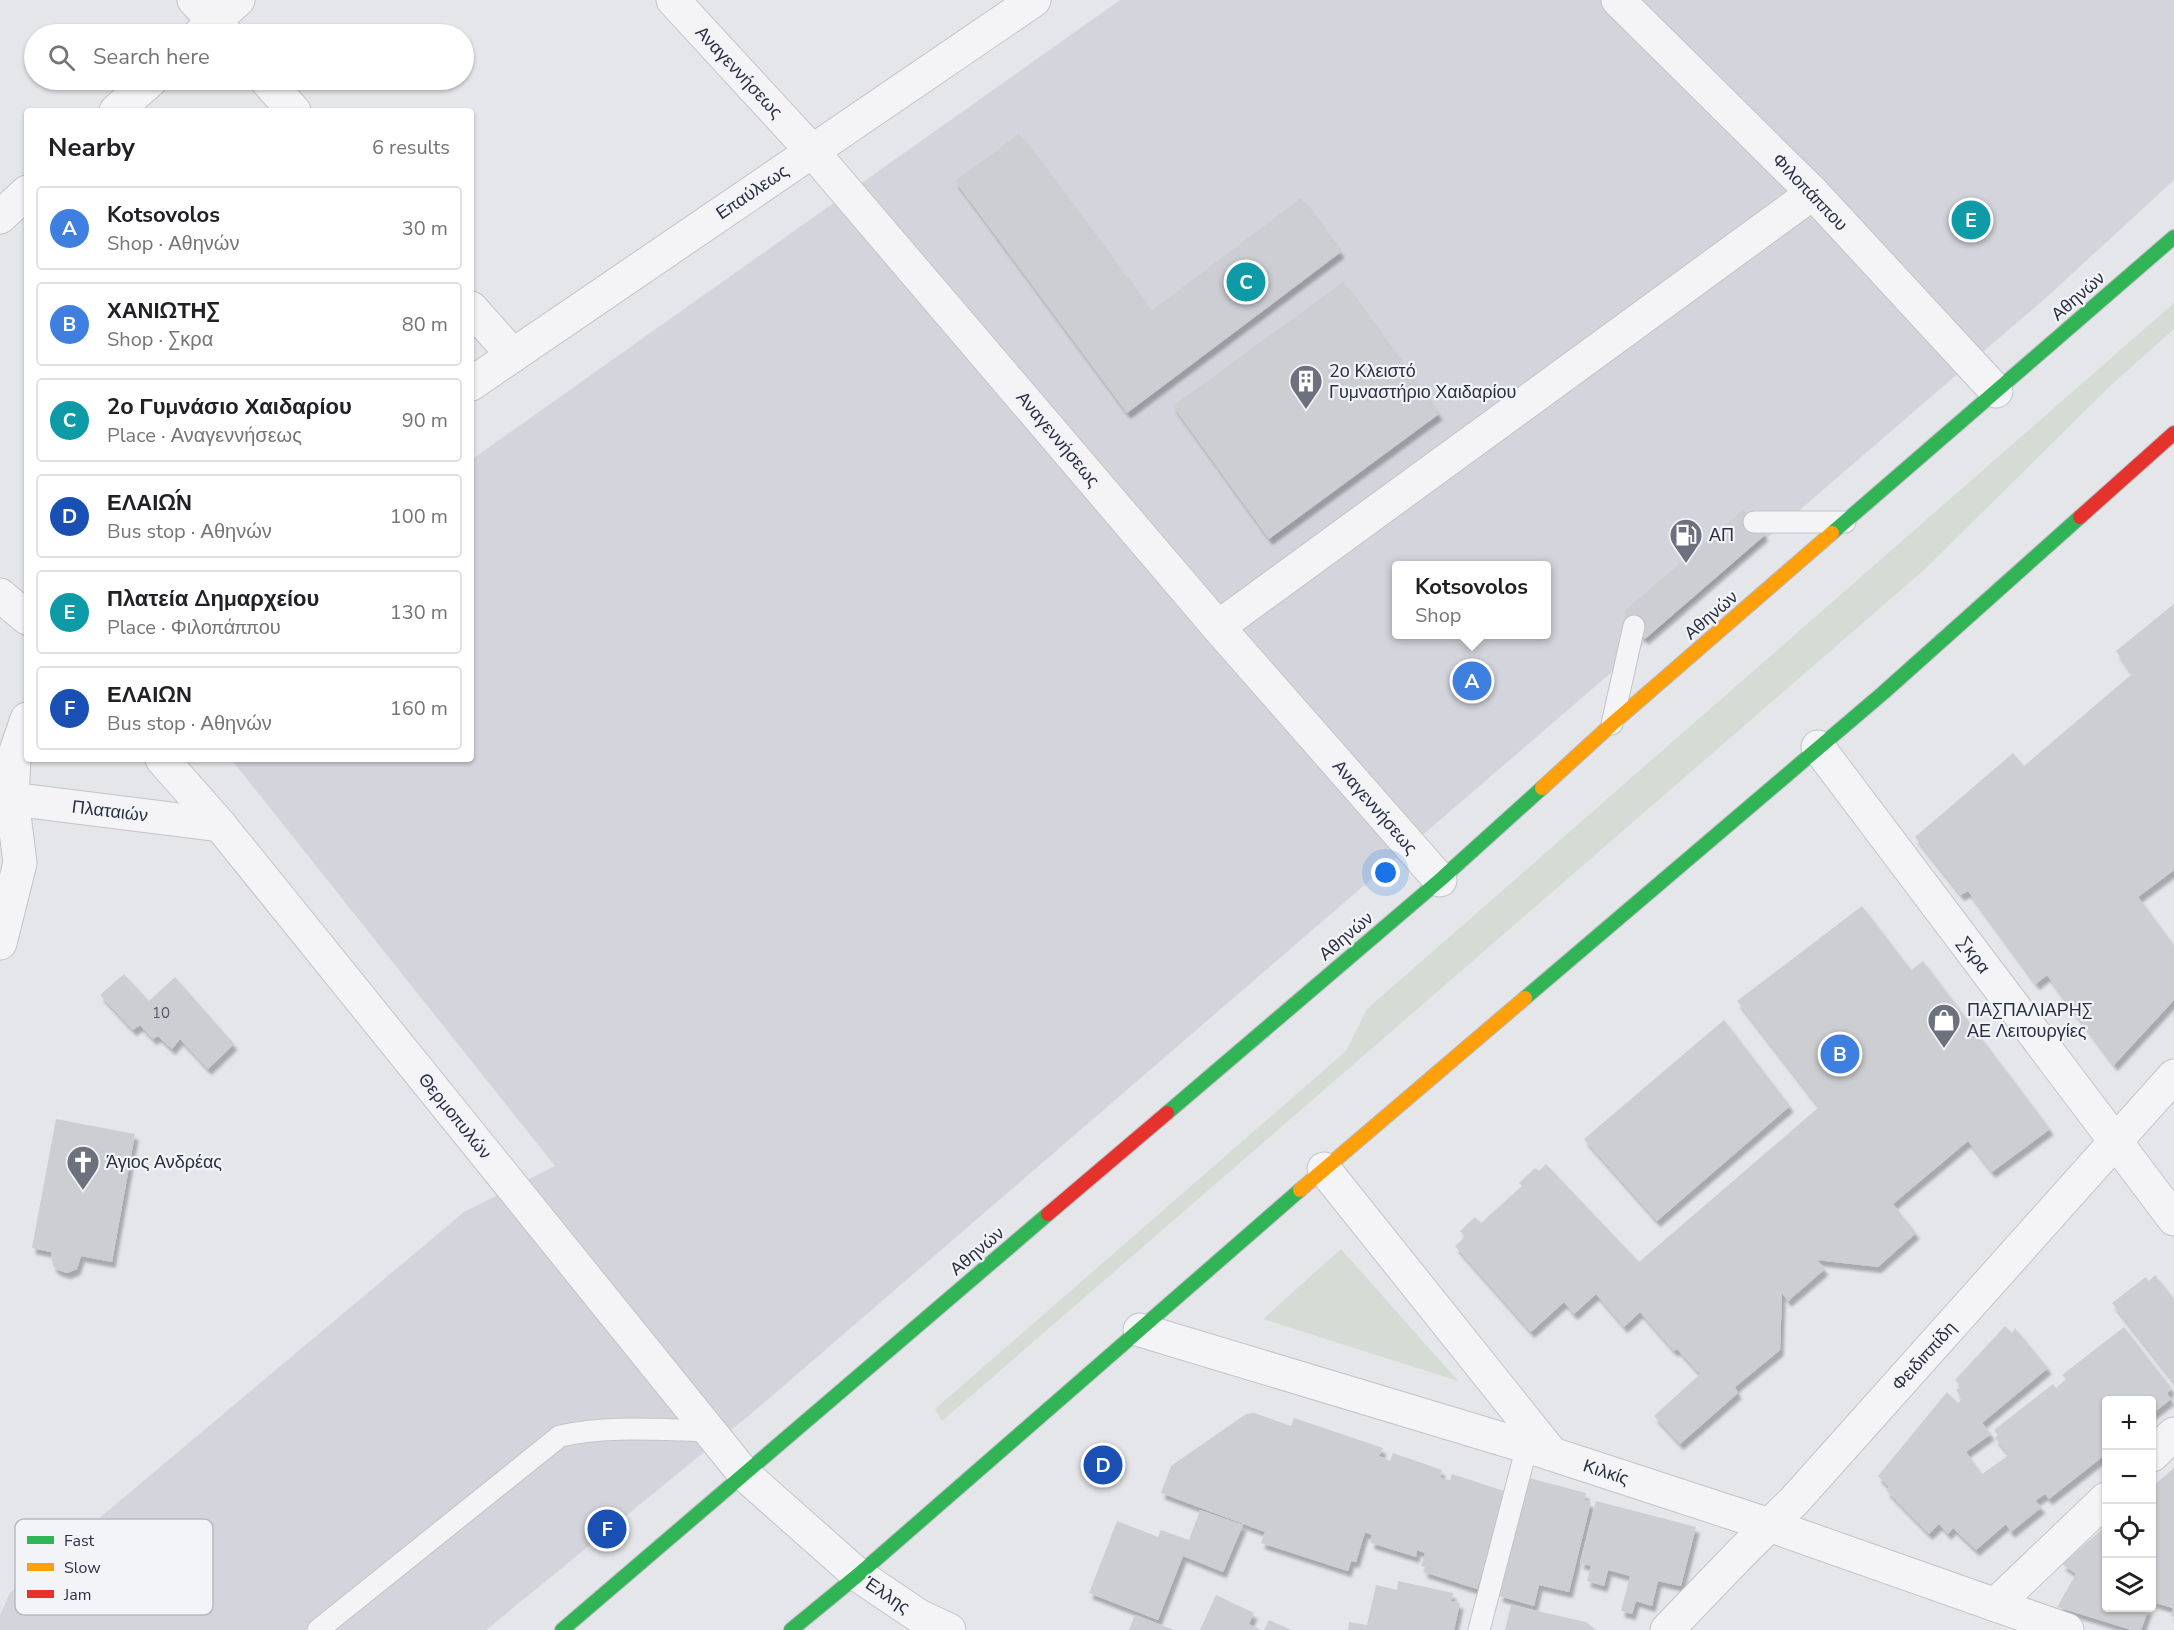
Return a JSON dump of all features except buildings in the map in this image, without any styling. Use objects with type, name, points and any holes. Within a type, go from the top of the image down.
[{"type":"highway","name":"Αθηνών","points":[[562,1630],[640,1561],[745,1475],[1440,880],[1612,724],[2174,237]]},
{"type":"highway","points":[[791,1630],[858,1575],[1324,1169],[1883,693],[2174,433]]},
{"type":"street","points":[[209,23],[238,0]]},
{"type":"street","name":"Αναγεννήσεως","points":[[673,0],[812,151],[1218,627],[1440,880]]},
{"type":"street","name":"Επαύλεως","points":[[474,382],[1034,0]]},
{"type":"street","name":"Φιλοπάππου","points":[[1618,0],[1813,193],[1996,391]]},
{"type":"street","points":[[119,108],[140,90]]},
{"type":"street","points":[[275,90],[291,108]]},
{"type":"street","points":[[1218,627],[1813,193]]},
{"type":"street","points":[[0,217],[24,195]]},
{"type":"street","points":[[474,311],[513,355]]},
{"type":"street","points":[[0,595],[24,615]]},
{"type":"street","points":[[0,943],[20,863],[6,797],[24,728]]},
{"type":"street","name":"Σκρα","points":[[1818,747],[2174,1219]]},
{"type":"street","name":"Θερμοπυλών","points":[[165,762],[220,825],[745,1475]]},
{"type":"street","name":"Πλαταιών","points":[[6,797],[220,825]]},
{"type":"street","name":"Φειδιππίδη","points":[[1668,1630],[1795,1500],[2174,1076]]},
{"type":"street","points":[[1324,1169],[1540,1450]]},
{"type":"street","name":"Κιλκίς","points":[[1140,1330],[1540,1450],[1769,1525],[2067,1630]]},
{"type":"street","points":[[2156,1450],[2174,1434]]},
{"type":"street","name":"Έλλης","points":[[745,1475],[858,1575],[918,1616],[949,1630]]},
{"type":"street","points":[[1995,1605],[2102,1502]]},
{"type":"lane","points":[[1754,522],[1845,522]]},
{"type":"lane","points":[[1612,724],[1634,626]]},
{"type":"lane","points":[[318,1630],[560,1436],[579,1432],[652,1429],[709,1431]]},
{"type":"lane","points":[[1479,1630],[1540,1450]]},
{"type":"shaded area","points":[[1120,0],[2174,0],[2174,180],[2048,296],[752,1413],[486,1630],[0,1630],[0,1615],[10,1593],[15,1589],[15,1615],[213,1615],[213,1519],[98,1519],[464,1212],[555,1166],[233,762],[474,762],[474,458]]},
{"type":"shaded area","points":[[2174,303],[2174,329],[2108,388],[1925,569],[942,1421],[935,1409],[1346,1051],[1367,1009]]},
{"type":"shaded area","points":[[1341,1249],[1458,1381],[1263,1319]]},
{"type":"traffic: fast","points":[[1832,533],[2174,237]]},
{"type":"traffic: fast","points":[[1525,998],[1883,693],[2080,517]]},
{"type":"traffic: fast","points":[[1167,1113],[1440,880],[1542,788]]},
{"type":"traffic: fast","points":[[791,1630],[858,1575],[1300,1190]]},
{"type":"traffic: fast","points":[[562,1630],[1048,1214]]},
{"type":"traffic: slow","points":[[1542,788],[1612,724],[1832,533]]},
{"type":"traffic: slow","points":[[1300,1190],[1525,998]]},
{"type":"traffic: jam","points":[[2080,517],[2174,433]]},
{"type":"traffic: jam","points":[[1048,1214],[1167,1113]]},
{"type":"place","name":"Πλατεία Δημαρχείου","points":[[1971,220]]},
{"type":"place","name":"2ο Γυμνάσιο Χαιδαρίου","points":[[1246,282]]},
{"type":"place","name":"2ο Κλειστό Γυμναστήριο Χαιδαρίου","points":[[1306,410]]},
{"type":"place","name":"ΑΠ","points":[[1686,564]]},
{"type":"place","name":"Kotsovolos","points":[[1472,681]]},
{"type":"place","name":"ΠΑΣΠΑΛΙΑΡΗΣ ΑΕ Λειτουργίες","points":[[1944,1049]]},
{"type":"place","name":"ΧΑΝΙΩΤΗΣ","points":[[1840,1054]]},
{"type":"place","name":"Άγιος Ανδρέας","points":[[83,1191]]},
{"type":"place","name":"ΕΛΑΙΏΝ","points":[[1103,1465]]},
{"type":"place","name":"ΕΛΑΙΩΝ","points":[[607,1529]]}]
